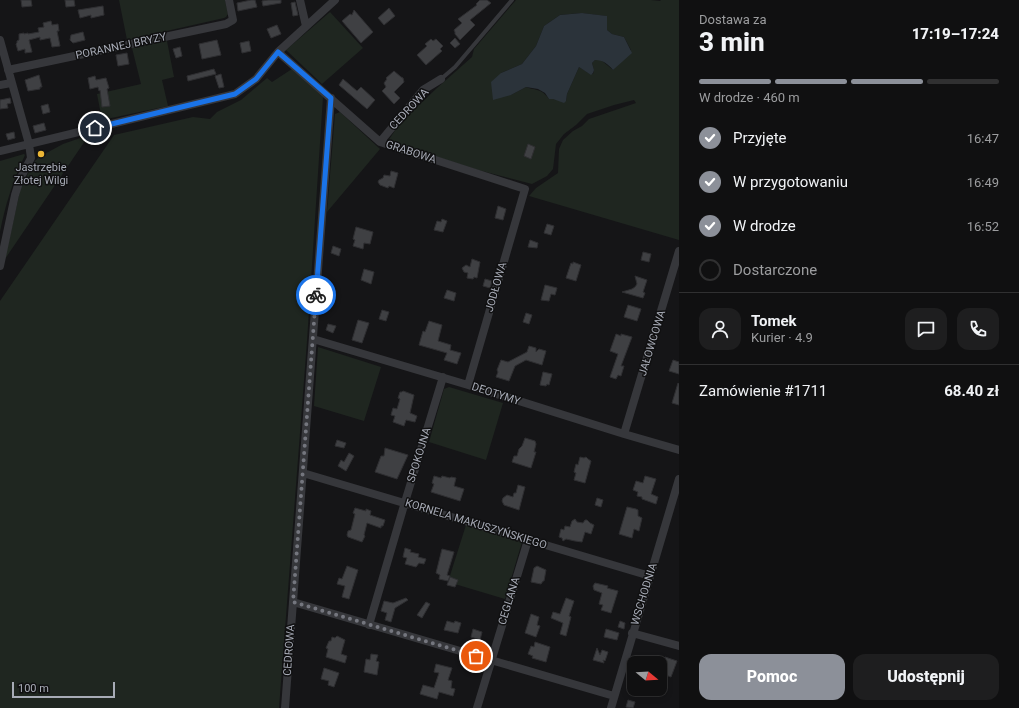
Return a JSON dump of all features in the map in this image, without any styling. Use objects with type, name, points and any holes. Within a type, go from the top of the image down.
[{"type":"street","name":"PORANNEJ BRYZY","points":[[8,70],[224,24],[233,20],[229,0]]},
{"type":"street","points":[[300,0],[306,26]]},
{"type":"street","points":[[0,151],[235,94],[256,79],[278,52],[335,0]]},
{"type":"street","points":[[0,40],[29,144],[31,158],[20,179],[15,195],[0,266]]},
{"type":"street","name":"GRABOWA","points":[[278,52],[380,142],[525,189]]},
{"type":"street","name":"CEDROWA","points":[[380,142],[423,90],[441,79]]},
{"type":"street","points":[[0,85],[11,83]]},
{"type":"street","name":"CEDROWA","points":[[285,708],[331,98]]},
{"type":"street","name":"JODŁOWA","points":[[468,385],[525,189]]},
{"type":"street","name":"JAŁOWCOWA","points":[[624,434],[679,251]]},
{"type":"street","name":"DEOTYMY","points":[[313,340],[468,385],[679,450]]},
{"type":"street","name":"SPOKOJNA","points":[[369,625],[443,378]]},
{"type":"street","name":"KORNELA MAKUSZYŃSKIEGO","points":[[303,473],[405,502],[650,576]]},
{"type":"street","name":"WSCHODNIA","points":[[611,708],[632,633],[679,479]]},
{"type":"street","name":"CEGLANA","points":[[477,708],[528,540]]},
{"type":"street","points":[[293,602],[614,696]]},
{"type":"street","points":[[632,633],[679,646]]},
{"type":"lane","points":[[441,79],[455,67],[512,0]]},
{"type":"shaded area","points":[[119,0],[225,0],[228,14],[224,18],[127,40]]},
{"type":"shaded area","points":[[516,0],[679,0],[679,240],[529,196],[536,188],[558,173],[559,149],[563,140],[589,119],[636,103],[634,100],[587,114],[564,134],[556,144],[553,169],[547,176],[532,184],[478,170],[388,141],[400,123],[472,57],[474,49]],"holes":[[[582,13],[606,16],[607,30],[612,34],[624,37],[631,50],[613,70],[601,60],[595,60],[592,63],[594,70],[593,74],[590,74],[579,67],[567,94],[566,101],[549,99],[541,91],[526,87],[511,95],[501,73],[522,64],[536,46],[544,26],[560,15]]]},
{"type":"shaded area","points":[[330,12],[363,48],[322,84],[286,50]]},
{"type":"shaded area","points":[[582,13],[607,16],[607,30],[612,34],[624,37],[632,53],[613,70],[605,63],[598,60],[595,60],[592,63],[594,70],[591,75],[579,67],[564,103],[549,99],[545,93],[538,89],[526,87],[511,95],[493,100],[491,82],[501,73],[522,64],[536,46],[544,26],[560,15]]},
{"type":"shaded area","points":[[167,41],[174,77],[162,80],[168,106],[102,120],[97,94],[141,84],[132,48]]},
{"type":"shaded area","points":[[292,69],[323,97],[307,341],[279,708],[0,708],[0,301],[114,135],[193,117],[210,119],[217,112],[241,100],[267,78],[272,82]]},
{"type":"shaded area","points":[[340,112],[380,149],[327,212],[335,114]]},
{"type":"shaded area","points":[[89,135],[5,259],[21,186],[35,161],[39,157],[63,144]]},
{"type":"shaded area","points":[[24,154],[25,155],[10,193],[0,232],[0,161]]},
{"type":"shaded area","points":[[318,347],[381,367],[364,421],[314,406]]},
{"type":"shaded area","points":[[449,387],[503,403],[486,460],[429,442],[444,389]]},
{"type":"shaded area","points":[[466,525],[522,542],[505,599],[448,582]]},
{"type":"building","points":[[21,0],[31,0],[32,6],[22,7]]},
{"type":"building","points":[[65,0],[74,0],[75,6],[66,7]]},
{"type":"building","points":[[255,0],[257,7],[238,11],[237,3]]},
{"type":"building","points":[[281,0],[281,3],[263,6],[262,1]]},
{"type":"building","points":[[480,0],[487,0],[491,3],[470,20],[475,25],[460,40],[455,34],[454,30],[462,23],[458,19],[477,5],[476,4]]},
{"type":"building","points":[[295,2],[298,15],[293,16],[291,3]]},
{"type":"building","points":[[103,6],[104,15],[91,18],[91,15],[80,18],[78,10]]},
{"type":"building","points":[[389,8],[395,16],[384,25],[378,18]]},
{"type":"building","points":[[354,10],[373,32],[361,43],[342,21],[350,14],[352,15]]},
{"type":"building","points":[[51,21],[52,25],[58,24],[59,31],[57,31],[60,46],[52,47],[50,38],[40,40],[40,37],[29,40],[32,52],[25,53],[25,49],[18,51],[16,44],[19,40],[19,34],[39,32],[38,28],[44,27],[43,23]]},
{"type":"building","points":[[277,25],[281,34],[271,38],[267,29]]},
{"type":"building","points":[[83,32],[85,40],[73,43],[70,40],[71,35]]},
{"type":"building","points":[[455,38],[460,44],[455,48],[450,43]]},
{"type":"building","points":[[431,39],[433,41],[436,39],[443,46],[440,49],[442,51],[426,65],[417,55],[427,46],[425,44]]},
{"type":"building","points":[[217,40],[221,55],[202,59],[199,44]]},
{"type":"building","points":[[249,41],[251,51],[242,53],[240,43]]},
{"type":"building","points":[[180,47],[182,56],[176,58],[173,49]]},
{"type":"building","points":[[127,53],[129,64],[118,66],[116,55]]},
{"type":"building","points":[[214,69],[216,74],[188,81],[187,76]]},
{"type":"building","points":[[394,71],[403,78],[404,82],[394,92],[400,98],[394,104],[382,91],[386,87],[384,83],[387,79],[386,78]]},
{"type":"building","points":[[221,74],[224,87],[219,88],[215,76]]},
{"type":"building","points":[[39,75],[42,87],[40,87],[40,89],[28,91],[25,80]]},
{"type":"building","points":[[95,76],[96,80],[106,78],[109,88],[107,89],[110,106],[102,107],[100,90],[99,91],[98,87],[90,89],[88,78]]},
{"type":"building","points":[[343,79],[357,91],[361,87],[375,100],[367,109],[339,85]]},
{"type":"building","points":[[10,98],[11,103],[7,104],[8,108],[0,109],[0,100]]},
{"type":"building","points":[[48,104],[50,112],[43,114],[41,106]]},
{"type":"building","points":[[44,123],[46,130],[35,133],[33,126]]},
{"type":"building","points":[[14,132],[15,138],[8,140],[6,134]]},
{"type":"building","points":[[528,144],[535,147],[531,159],[524,156]]},
{"type":"building","points":[[391,171],[398,173],[394,188],[389,186],[388,188],[380,185],[378,182],[379,180],[383,178],[384,175],[390,176]]},
{"type":"building","points":[[498,206],[506,209],[503,220],[495,218]]},
{"type":"building","points":[[442,219],[447,221],[443,232],[434,230],[437,221],[441,222]]},
{"type":"building","points":[[547,224],[554,226],[551,235],[544,233]]},
{"type":"building","points":[[356,227],[373,232],[370,244],[364,243],[363,249],[353,246]]},
{"type":"building","points":[[530,240],[538,243],[537,248],[528,247]]},
{"type":"building","points":[[333,246],[341,249],[339,256],[331,253]]},
{"type":"building","points":[[643,252],[651,254],[649,262],[641,260]]},
{"type":"building","points":[[472,259],[480,262],[477,278],[474,277],[473,279],[467,278],[468,273],[464,272],[462,268],[466,265],[470,267]]},
{"type":"building","points":[[573,262],[581,265],[576,281],[566,278],[571,263],[573,264]]},
{"type":"building","points":[[364,269],[374,272],[371,284],[361,280]]},
{"type":"building","points":[[635,276],[647,280],[643,292],[645,293],[643,298],[622,292],[635,287],[637,284]]},
{"type":"building","points":[[485,279],[492,281],[490,288],[483,286]]},
{"type":"building","points":[[545,285],[557,288],[555,295],[551,294],[549,301],[541,300]]},
{"type":"building","points":[[447,290],[456,293],[454,301],[444,298]]},
{"type":"building","points":[[628,305],[641,309],[637,321],[624,317]]},
{"type":"building","points":[[382,310],[389,312],[386,321],[379,319]]},
{"type":"building","points":[[526,313],[532,315],[529,324],[523,322]]},
{"type":"building","points":[[358,320],[369,323],[362,343],[352,340]]},
{"type":"building","points":[[429,321],[442,325],[438,341],[451,345],[450,350],[461,353],[457,364],[444,360],[447,353],[419,345],[423,331],[425,332]]},
{"type":"building","points":[[328,324],[336,326],[333,333],[326,330]]},
{"type":"building","points":[[616,334],[632,337],[621,366],[624,366],[621,376],[618,375],[616,379],[610,377],[618,354],[610,351]]},
{"type":"building","points":[[529,346],[536,348],[536,352],[539,349],[546,351],[542,365],[526,360],[515,366],[509,381],[496,377],[501,360],[508,362],[527,352]]},
{"type":"building","points":[[673,360],[679,362],[679,374],[669,371]]},
{"type":"building","points":[[543,372],[552,374],[549,385],[547,384],[546,386],[540,385]]},
{"type":"building","points":[[678,383],[679,384],[679,405],[672,403]]},
{"type":"building","points":[[403,391],[414,395],[410,413],[417,416],[415,422],[406,420],[404,426],[393,422],[395,416],[391,415],[393,408],[397,409],[400,399],[398,398],[400,392]]},
{"type":"building","points":[[525,438],[535,441],[536,444],[534,452],[536,452],[531,468],[512,462],[514,456],[517,456]]},
{"type":"building","points":[[337,440],[346,443],[344,448],[335,446]]},
{"type":"building","points":[[385,448],[408,455],[397,479],[375,472],[381,456],[384,456]]},
{"type":"building","points":[[349,453],[354,456],[346,471],[338,466],[341,460],[344,462]]},
{"type":"building","points":[[580,457],[586,457],[591,461],[585,483],[574,480],[576,464],[578,465]]},
{"type":"building","points":[[434,476],[441,478],[442,476],[456,478],[454,486],[464,489],[460,501],[431,492],[434,484],[432,483]]},
{"type":"building","points":[[645,476],[656,479],[651,494],[658,497],[656,504],[637,496],[638,492],[633,490],[636,481],[643,483]]},
{"type":"building","points":[[518,485],[525,487],[519,510],[504,505],[502,501],[507,495],[513,497],[514,493],[516,493]]},
{"type":"building","points":[[597,498],[603,500],[601,507],[595,505]]},
{"type":"building","points":[[627,507],[638,510],[638,516],[642,518],[639,531],[634,529],[632,538],[619,534]]},
{"type":"building","points":[[355,508],[371,511],[370,515],[385,520],[381,528],[367,523],[365,536],[362,542],[348,537],[347,535],[348,531],[351,530]]},
{"type":"building","points":[[575,519],[577,522],[583,523],[587,520],[594,525],[591,534],[585,532],[582,542],[566,539],[563,541],[562,538],[559,537],[561,529],[564,530],[565,526],[570,527],[572,521]]},
{"type":"building","points":[[405,548],[411,550],[410,552],[419,554],[418,557],[426,559],[424,564],[419,563],[416,567],[405,564],[407,558],[403,557]]},
{"type":"building","points":[[442,549],[454,552],[447,575],[450,576],[448,581],[439,579],[440,575],[436,573]]},
{"type":"building","points":[[347,566],[358,570],[349,599],[342,597],[345,586],[337,584],[339,578],[342,579]]},
{"type":"building","points":[[537,566],[546,570],[544,581],[541,584],[531,582],[534,568]]},
{"type":"building","points":[[450,577],[458,580],[455,587],[447,585]]},
{"type":"building","points":[[595,583],[608,586],[607,588],[618,591],[611,613],[601,610],[603,605],[599,604],[602,593],[594,590],[593,586]]},
{"type":"building","points":[[406,598],[408,600],[395,608],[391,622],[385,620],[387,613],[381,611],[384,601],[393,603]]},
{"type":"building","points":[[566,598],[574,601],[569,616],[571,617],[566,636],[560,634],[563,623],[551,618],[553,612],[560,614]]},
{"type":"building","points":[[426,602],[430,604],[422,618],[417,615]]},
{"type":"building","points":[[531,614],[539,617],[537,625],[540,626],[536,637],[525,633]]},
{"type":"building","points":[[447,621],[461,623],[458,633],[444,630]]},
{"type":"building","points":[[620,621],[625,623],[624,629],[618,627]]},
{"type":"building","points":[[473,629],[482,632],[480,640],[471,637]]},
{"type":"building","points":[[606,629],[619,633],[617,640],[604,637]]},
{"type":"building","points":[[337,636],[345,640],[341,654],[347,656],[345,663],[326,657],[328,649],[326,648],[329,641],[331,641],[332,637],[335,638]]},
{"type":"building","points":[[535,642],[550,647],[546,662],[532,658],[533,656],[528,654],[531,646],[534,647]]},
{"type":"building","points":[[597,648],[600,655],[602,650],[608,652],[605,661],[603,660],[604,663],[593,660]]},
{"type":"building","points":[[371,654],[378,655],[376,661],[379,662],[377,675],[364,672],[366,659],[370,660]]},
{"type":"building","points":[[667,658],[677,661],[671,677],[667,676]]},
{"type":"building","points":[[436,664],[452,668],[448,680],[452,681],[451,688],[455,689],[453,696],[439,692],[437,699],[420,694],[423,685],[434,688],[439,673],[434,672]]},
{"type":"building","points":[[324,668],[339,673],[334,687],[328,685],[329,681],[321,679]]},
{"type":"building","points":[[628,700],[635,702],[633,708],[626,707]]},
{"type":"way so far","points":[[316,295],[293,602],[476,656]]},
{"type":"place","name":"Jastrzębie Złotej Wilgi","points":[[41,154]]},
{"type":"route","points":[[95,128],[235,94],[256,79],[278,52],[331,98],[316,295]]}]
